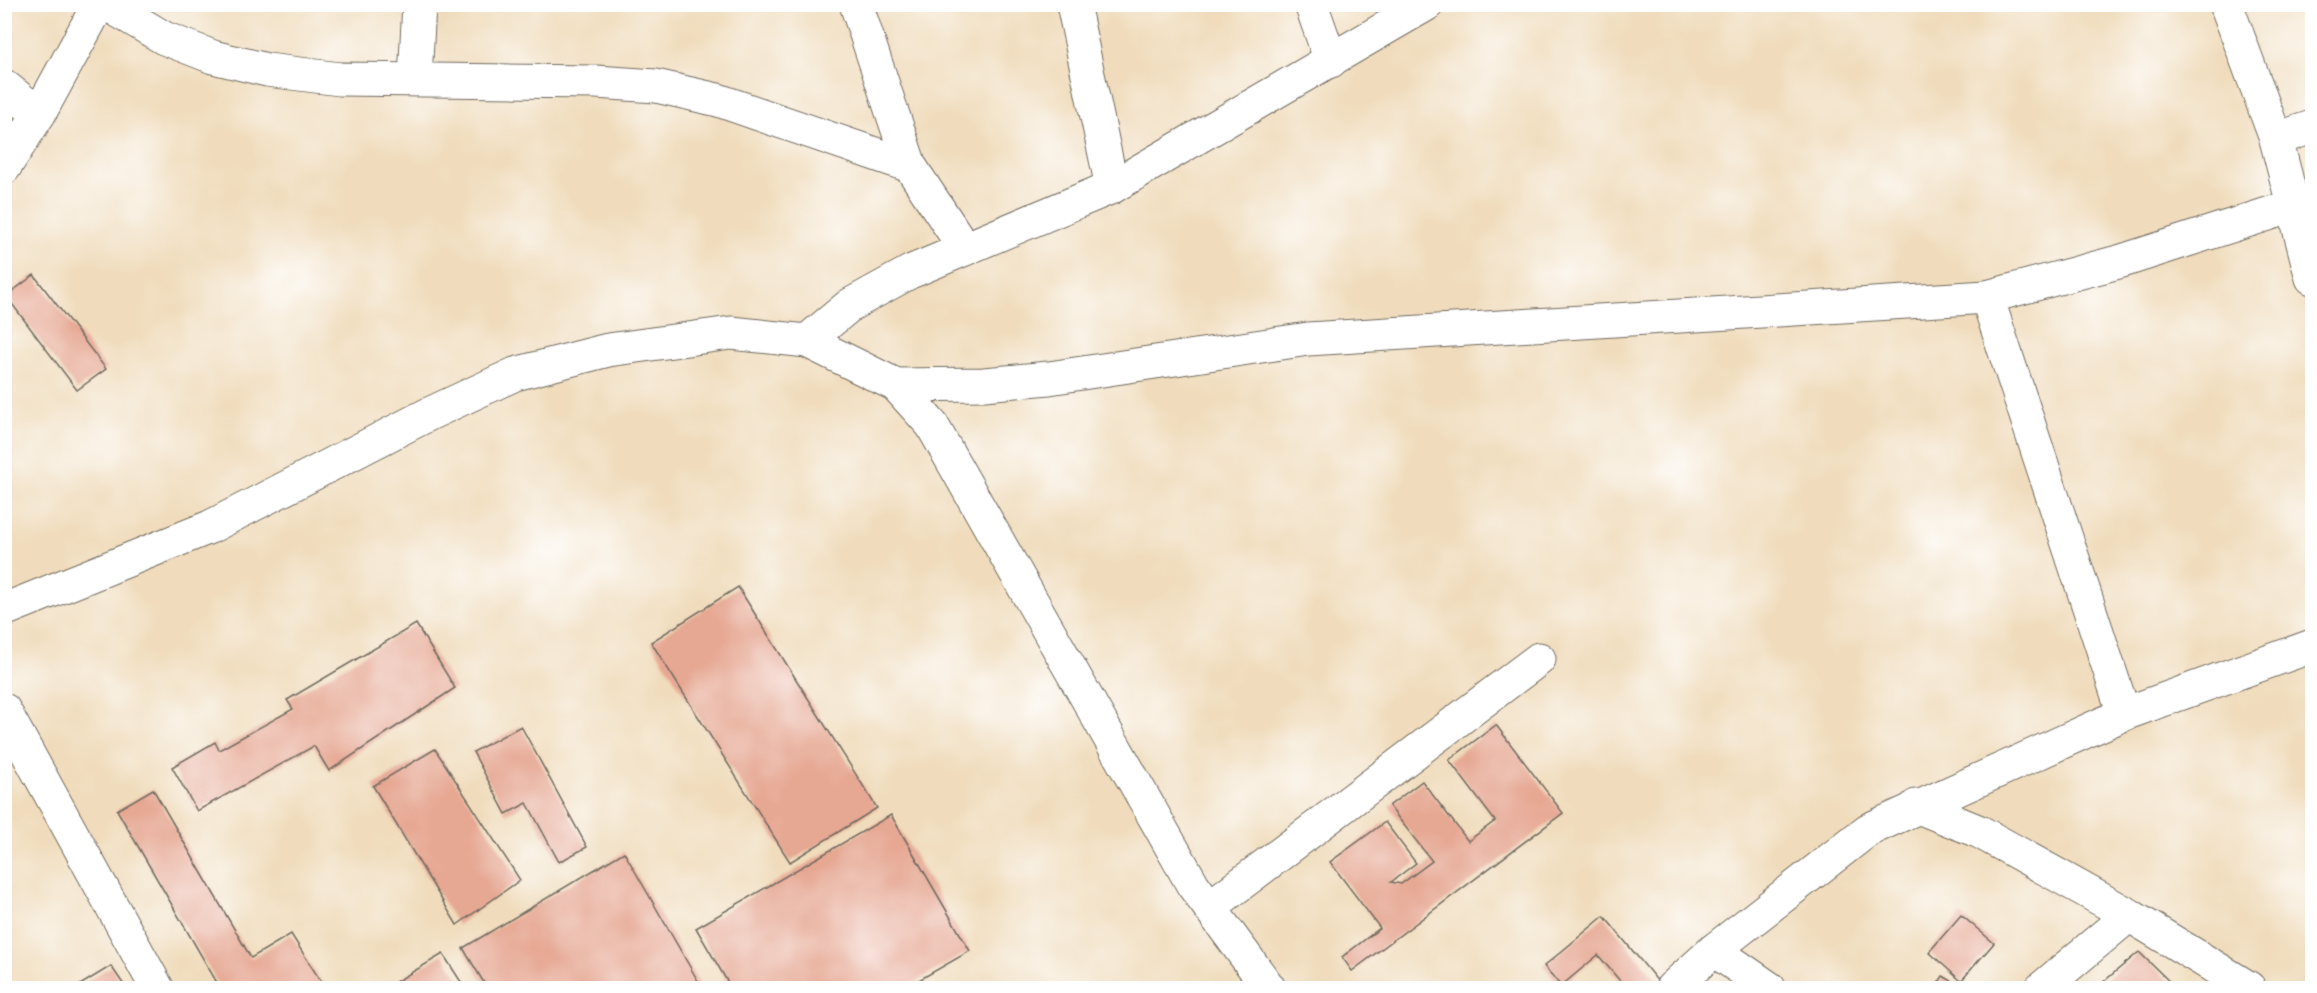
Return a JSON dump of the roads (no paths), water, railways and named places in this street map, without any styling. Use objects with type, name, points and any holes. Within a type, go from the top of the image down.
[{"type":"street","points":[[4,168],[39,114],[99,4]]},
{"type":"street","points":[[107,4],[164,38],[213,57],[267,70],[340,79],[596,82],[656,86],[718,100],[910,166]]},
{"type":"street","points":[[415,79],[419,4]]},
{"type":"street","points":[[856,4],[910,166],[965,249]]},
{"type":"street","points":[[1073,4],[1112,187]]},
{"type":"street","points":[[1311,4],[1331,61]]},
{"type":"street","points":[[807,341],[850,305],[910,272],[1112,187],[1427,4]]},
{"type":"street","points":[[2226,4],[2276,139],[2313,278]]},
{"type":"street","points":[[4,86],[39,114]]},
{"type":"street","points":[[2276,139],[2313,127]]},
{"type":"street","points":[[896,385],[984,384],[1049,378],[1308,339],[1987,297],[2122,261],[2293,206]]},
{"type":"street","points":[[1987,297],[2124,714]]},
{"type":"street","points":[[4,610],[210,527],[429,414],[515,374],[608,350],[730,333],[807,341],[896,385],[933,425],[1193,885],[1269,988]]},
{"type":"street","points":[[1672,988],[1714,950],[1868,830],[1916,806],[2124,714],[2313,646]]},
{"type":"street","points":[[1210,907],[1539,659]]},
{"type":"street","points":[[4,710],[157,988]]},
{"type":"street","points":[[1916,806],[1980,831],[2129,915],[2249,988]]},
{"type":"street","points":[[2042,988],[2129,915]]},
{"type":"street","points":[[1714,950],[1769,988]]}]
